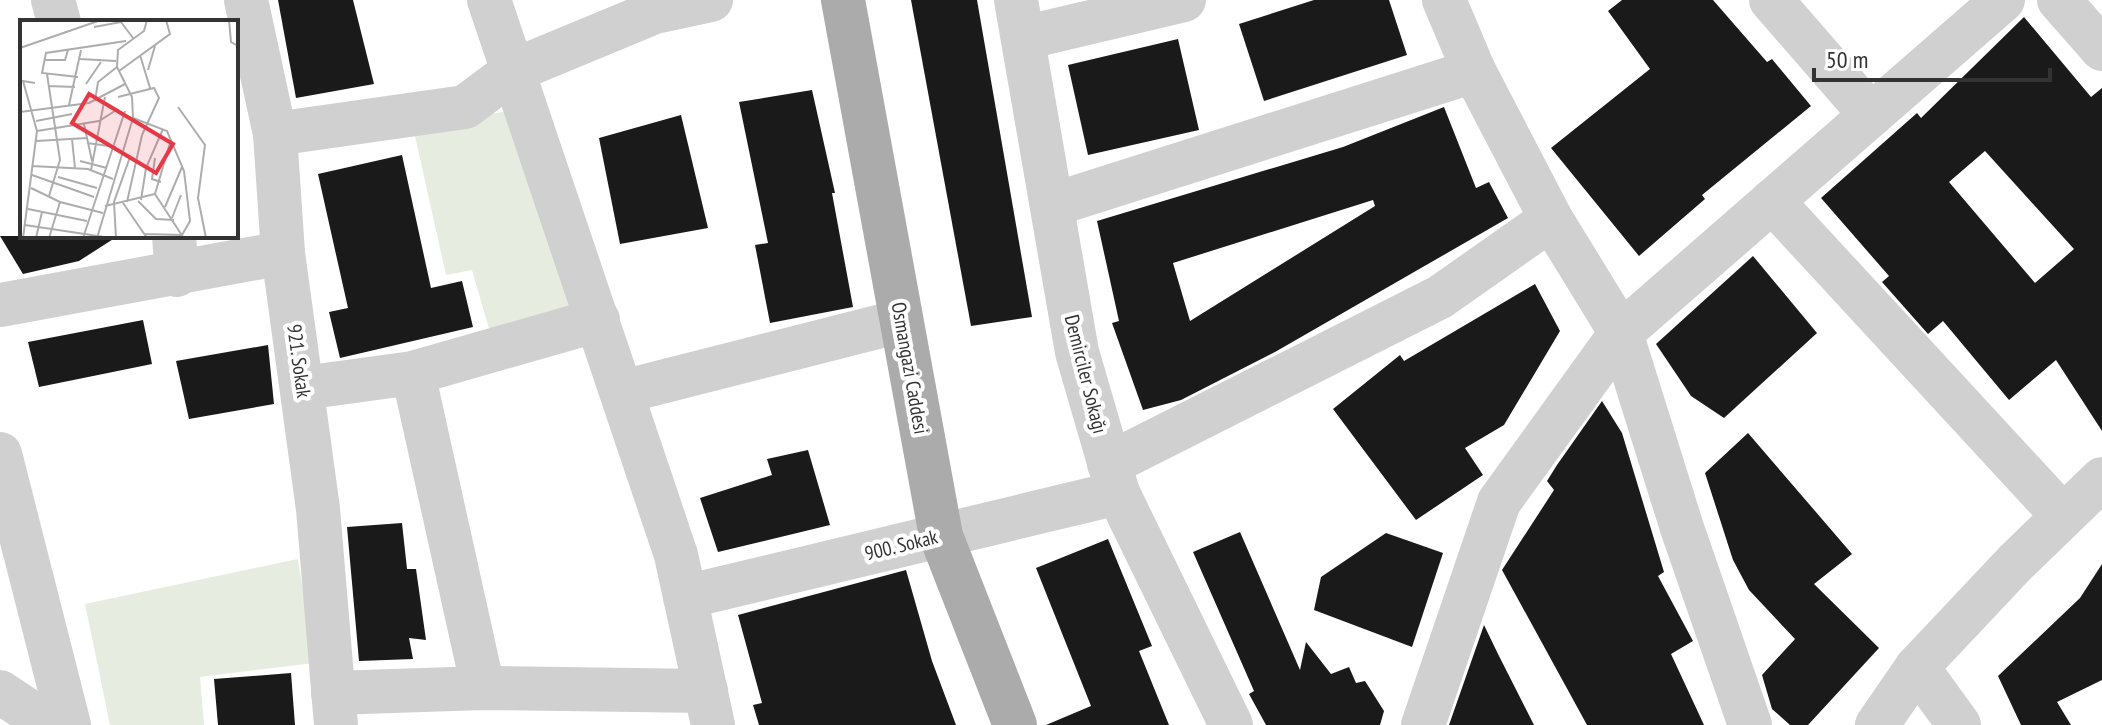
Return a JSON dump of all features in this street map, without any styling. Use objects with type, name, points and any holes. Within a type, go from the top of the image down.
[{"type":"main road","name":"Osmangazi Caddesi","points":[[843,0],[941,536],[1015,725]]},
{"type":"street","points":[[53,0],[58,20]]},
{"type":"street","name":"921. Sokak","points":[[246,0],[275,134],[283,253],[318,509],[334,709]]},
{"type":"street","points":[[334,709],[483,688],[710,708],[676,555],[489,0]]},
{"type":"street","points":[[275,134],[465,107],[515,70],[655,6],[711,0]]},
{"type":"street","points":[[1019,19],[1184,0]]},
{"type":"street","points":[[1444,0],[1474,71],[1551,219],[1621,333],[1682,528],[1750,725]]},
{"type":"street","points":[[1771,0],[1871,115]]},
{"type":"street","points":[[1423,725],[1499,502],[1621,333],[2003,0]]},
{"type":"street","points":[[2059,0],[2102,49]]},
{"type":"street","name":"Demirciler Sokağı","points":[[1019,19],[1077,352],[1114,479],[1231,725]]},
{"type":"street","points":[[1052,205],[1474,71]]},
{"type":"street","points":[[1772,201],[2062,515]]},
{"type":"street","name":"900. Sokak","points":[[685,597],[941,536],[1114,479],[1440,297],[1551,219]]},
{"type":"street","points":[[0,305],[175,255],[283,253]]},
{"type":"street","points":[[303,388],[413,373],[598,320]]},
{"type":"street","points":[[622,392],[901,321]]},
{"type":"street","points":[[413,373],[483,688]]},
{"type":"street","points":[[0,454],[69,725]]},
{"type":"street","points":[[1877,725],[1917,667],[2062,515],[2102,479]]},
{"type":"street","points":[[1917,667],[1959,725]]},
{"type":"street","points":[[0,692],[50,725]]},
{"type":"shaded area","points":[[515,110],[585,313],[492,339],[472,270],[446,275],[413,127]]},
{"type":"shaded area","points":[[298,559],[314,663],[200,677],[204,725],[110,725],[85,604]]},
{"type":"building","points":[[278,0],[353,0],[374,84],[296,98]]},
{"type":"building","points":[[911,0],[977,0],[1032,317],[971,326]]},
{"type":"building","points":[[1314,0],[1389,0],[1407,55],[1264,101],[1239,24]]},
{"type":"building","points":[[1622,0],[1713,0],[1767,62],[1772,59],[1811,106],[1702,195],[1705,199],[1639,256],[1551,148],[1650,69],[1608,11]]},
{"type":"building","points":[[2024,17],[2091,97],[2102,88],[2102,431],[2056,360],[2009,400],[1943,321],[1928,334],[1882,282],[1889,276],[1821,198],[1917,113],[1921,118]],"holes":[[[1985,151],[2074,249],[2035,283],[1949,182]]]},
{"type":"building","points":[[1178,39],[1199,130],[1088,155],[1068,65]]},
{"type":"building","points":[[812,90],[835,193],[832,193],[853,307],[770,323],[755,245],[768,243],[739,102]]},
{"type":"building","points":[[1444,107],[1476,188],[1489,182],[1508,218],[1275,352],[1181,400],[1143,410],[1112,323],[1119,321],[1097,221],[1343,147]],"holes":[[[1373,200],[1375,206],[1190,321],[1173,263]]]},
{"type":"building","points":[[681,115],[708,228],[620,244],[599,138]]},
{"type":"building","points":[[402,155],[431,288],[462,281],[473,327],[340,358],[329,312],[348,308],[318,174]]},
{"type":"building","points":[[0,236],[115,238],[79,261],[23,274]]},
{"type":"building","points":[[1753,256],[1817,333],[1724,418],[1691,396],[1656,344]]},
{"type":"building","points":[[1535,284],[1560,331],[1504,425],[1465,448],[1483,475],[1416,520],[1333,409],[1400,355],[1404,361]]},
{"type":"building","points":[[143,320],[152,364],[39,387],[28,342]]},
{"type":"building","points":[[268,345],[274,404],[189,419],[176,361]]},
{"type":"building","points":[[1602,401],[1622,433],[1664,572],[1658,576],[1693,641],[1671,654],[1704,725],[1587,725],[1502,570],[1554,490],[1547,481]]},
{"type":"building","points":[[1748,433],[1852,554],[1814,584],[1879,648],[1808,725],[1790,725],[1772,709],[1762,675],[1795,639],[1749,590],[1733,560],[1705,473]]},
{"type":"building","points":[[808,450],[830,525],[718,552],[700,498],[772,475],[767,459]]},
{"type":"building","points":[[402,523],[407,569],[416,569],[426,640],[409,638],[413,659],[359,661],[347,527]]},
{"type":"building","points":[[1240,532],[1300,670],[1306,642],[1331,674],[1349,667],[1356,683],[1365,681],[1384,711],[1380,725],[1266,725],[1249,694],[1254,691],[1193,552]]},
{"type":"building","points":[[1386,533],[1443,553],[1412,647],[1314,610],[1321,577]]},
{"type":"building","points":[[1108,539],[1152,646],[1139,651],[1169,725],[1046,725],[1091,706],[1036,568]]},
{"type":"building","points":[[2102,564],[2102,680],[2057,702],[2071,725],[2021,725],[1998,676],[2080,598]]},
{"type":"building","points":[[906,570],[932,661],[956,725],[759,725],[753,705],[762,703],[738,615]]},
{"type":"building","points":[[1484,625],[1498,654],[1534,725],[1449,725]]},
{"type":"building","points":[[291,673],[295,725],[218,725],[214,679]]}]
